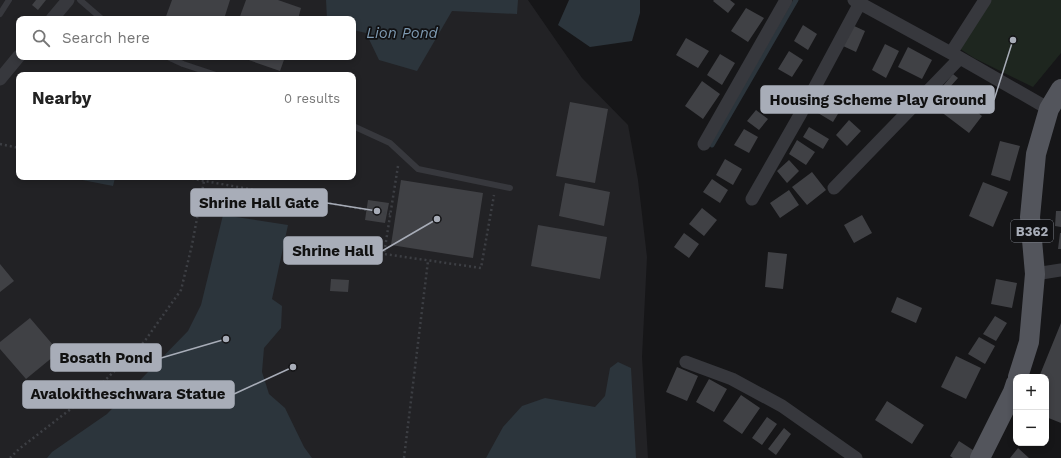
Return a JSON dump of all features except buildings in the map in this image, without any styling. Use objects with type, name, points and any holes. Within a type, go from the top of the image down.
[{"type":"main road","name":"B362","points":[[1019,374],[1029,342],[1035,274],[1030,217],[1036,154],[1049,109],[1061,89]]},
{"type":"main road","points":[[980,458],[1013,392]]},
{"type":"street","points":[[55,16],[68,0]]},
{"type":"street","points":[[704,144],[786,0]]},
{"type":"street","points":[[834,188],[955,56],[985,0]]},
{"type":"street","points":[[752,199],[801,114],[857,2],[1049,109]]},
{"type":"street","points":[[0,79],[16,60]]},
{"type":"street","points":[[1035,274],[1061,270]]},
{"type":"street","points":[[686,362],[732,379],[782,406],[856,458]]},
{"type":"lane","points":[[0,14],[9,0]]},
{"type":"lane","points":[[80,0],[99,16]]},
{"type":"lane","points":[[175,60],[207,72]]},
{"type":"lane","points":[[356,127],[390,143],[418,169],[510,188]]},
{"type":"path","points":[[0,144],[16,147]]},
{"type":"path","points":[[401,153],[384,254],[480,268],[496,185]]},
{"type":"path","points":[[198,180],[390,214]]},
{"type":"path","points":[[10,458],[19,449],[94,391],[144,342],[181,290],[192,245],[204,181]]},
{"type":"path","points":[[404,458],[428,261]]},
{"type":"shaded area","points":[[0,0],[528,0],[582,78],[628,125],[638,180],[647,257],[642,357],[648,458],[0,458]]},
{"type":"shaded area","points":[[991,0],[1061,0],[1061,53],[1033,87],[974,58],[960,49]]},
{"type":"water","name":"Lion Pond","points":[[326,0],[518,0],[517,14],[452,11],[417,71],[379,60],[366,33],[356,31],[356,16],[327,16]]},
{"type":"water","points":[[569,0],[640,0],[640,13],[632,41],[590,47],[558,25]]},
{"type":"water","points":[[82,180],[114,180],[113,186]]},
{"type":"water","points":[[223,215],[288,225],[272,299],[282,306],[281,328],[264,348],[262,372],[269,394],[285,408],[304,447],[312,458],[47,458],[52,452],[107,414],[188,331],[201,305]]},
{"type":"water","points":[[618,362],[631,368],[636,458],[486,458],[503,427],[522,406],[545,398],[595,407],[605,396],[610,368]]},
{"type":"waterway","points":[[712,145],[796,0]]},
{"type":"place","name":"Housing Scheme Play Ground","points":[[1013,40]]},
{"type":"place","name":"Shrine Hall Gate","points":[[377,211]]},
{"type":"place","name":"Shrine Hall","points":[[437,219]]},
{"type":"place","name":"Bosath Pond","points":[[226,339]]},
{"type":"place","name":"Avalokitheschwara Statue","points":[[293,367]]}]
